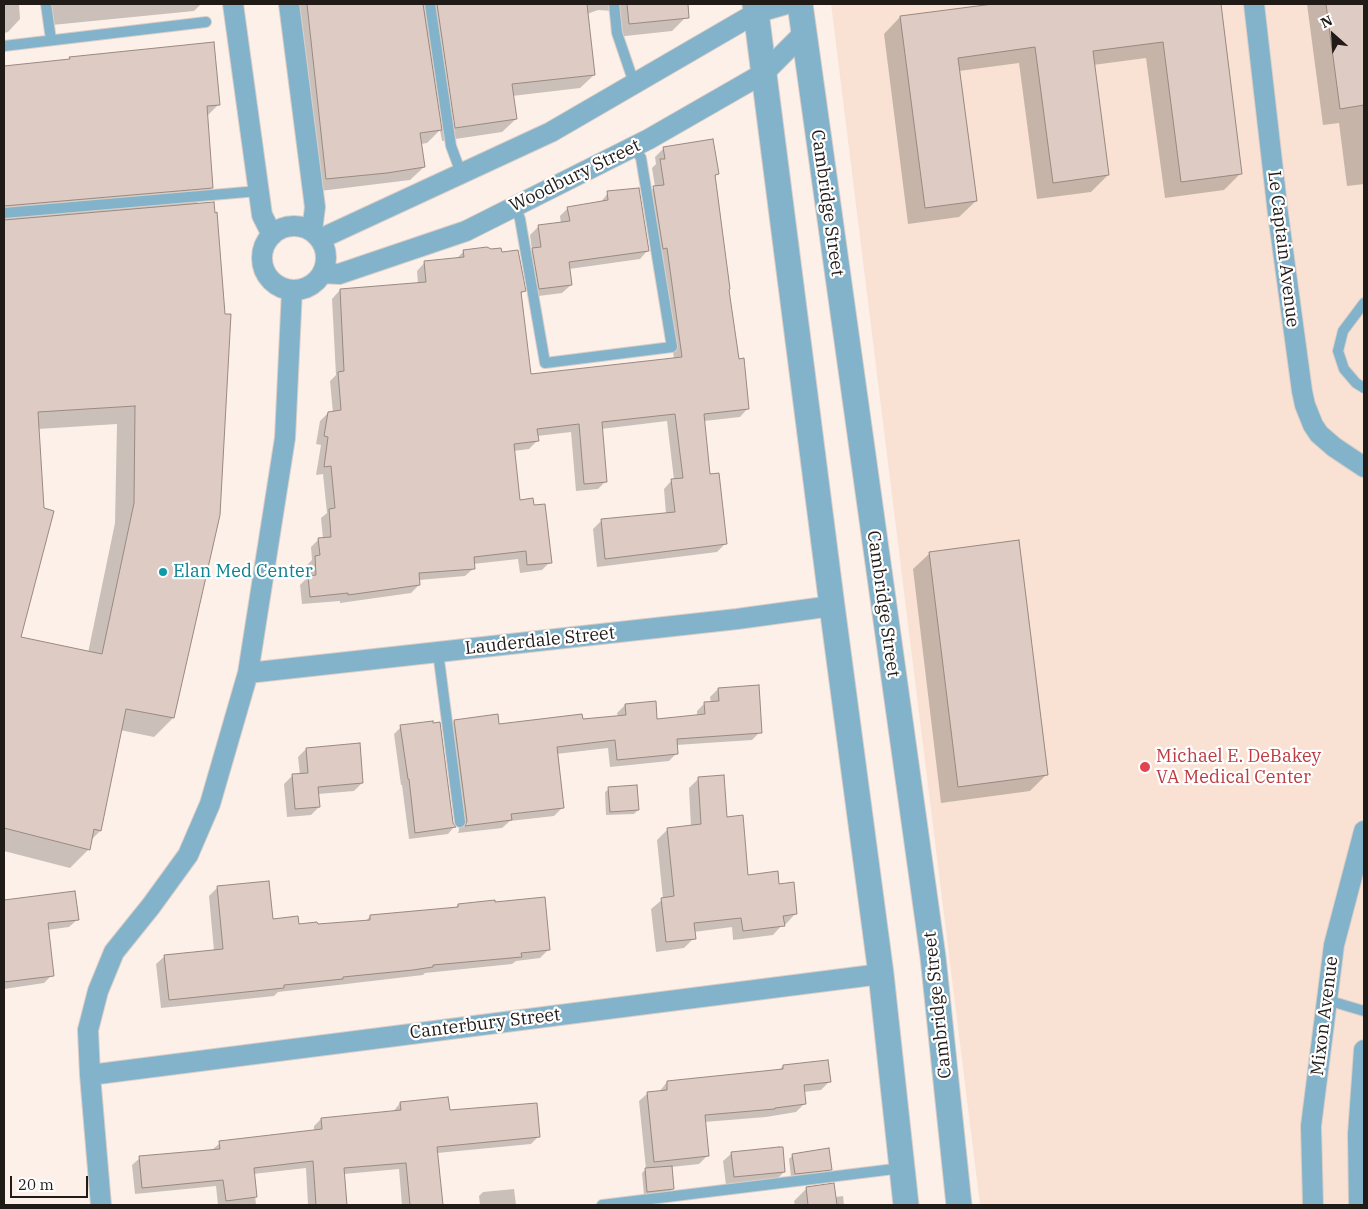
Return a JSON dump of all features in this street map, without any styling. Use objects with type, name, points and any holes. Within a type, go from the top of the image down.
[{"type":"street","points":[[233,4],[262,215],[272,235]]},
{"type":"street","points":[[289,4],[315,207],[316,235],[327,255],[323,273],[318,280],[302,290],[282,288],[273,282],[266,274],[262,264],[265,244],[272,235],[281,229],[291,226],[302,227],[316,235]]},
{"type":"street","points":[[316,235],[551,132],[756,8],[787,4]]},
{"type":"street","name":"Cambridge Street","points":[[800,4],[933,957],[959,1205]]},
{"type":"street","name":"Le Captain Avenue","points":[[1254,4],[1278,214],[1303,398],[1309,416],[1319,434],[1334,447],[1364,467]]},
{"type":"street","points":[[756,8],[881,974],[906,1205]]},
{"type":"street","name":"Woodbury Street","points":[[323,273],[339,274],[466,231],[515,206],[638,152],[764,73],[803,34]]},
{"type":"street","points":[[101,1205],[88,1030],[98,991],[114,952],[151,906],[188,855],[210,804],[248,673],[285,438],[292,290]]},
{"type":"street","name":"Lauderdale Street","points":[[248,673],[736,619],[832,606]]},
{"type":"street","name":"Mixon Avenue","points":[[1313,1205],[1310,1126],[1334,945],[1364,831]]},
{"type":"street","name":"Canterbury Street","points":[[90,1075],[881,974]]},
{"type":"street","points":[[1359,1205],[1358,1134],[1364,1050]]},
{"type":"lane","points":[[46,4],[51,40]]},
{"type":"lane","points":[[430,4],[450,146],[461,173]]},
{"type":"lane","points":[[614,4],[617,33],[634,83]]},
{"type":"lane","points":[[4,46],[206,22]]},
{"type":"lane","points":[[515,206],[520,219],[545,363],[672,347],[638,152]]},
{"type":"lane","points":[[4,213],[258,191]]},
{"type":"lane","points":[[1364,303],[1343,332],[1338,351],[1344,369],[1356,383],[1364,388]]},
{"type":"lane","points":[[438,652],[460,822]]},
{"type":"lane","points":[[1327,1000],[1364,1011]]},
{"type":"lane","points":[[602,1205],[902,1168]]},
{"type":"shaded area","name":"Michael E. DeBakey VA Medical Center","points":[[831,4],[1364,4],[1364,1205],[980,1205]]},
{"type":"building","points":[[307,4],[423,4],[442,130],[420,133],[425,167],[326,179]]},
{"type":"building","points":[[437,4],[587,4],[595,75],[512,84],[517,119],[455,128]]},
{"type":"building","points":[[627,4],[688,4],[689,18],[629,24]]},
{"type":"building","points":[[993,4],[1221,4],[1242,174],[1181,182],[1163,42],[1093,51],[1109,175],[1053,183],[1035,47],[958,58],[977,201],[925,208],[900,16]]},
{"type":"building","points":[[1326,4],[1364,4],[1364,105],[1340,109]]},
{"type":"building","points":[[214,42],[220,105],[207,106],[213,188],[4,206],[4,66],[70,59],[69,57]]},
{"type":"building","points":[[713,139],[719,174],[715,175],[729,290],[739,359],[744,358],[749,409],[704,414],[710,474],[719,473],[727,544],[605,559],[601,519],[675,512],[671,479],[683,478],[675,414],[602,422],[607,482],[584,484],[579,424],[537,429],[539,441],[514,444],[520,500],[533,498],[534,505],[545,504],[552,563],[527,565],[526,551],[474,557],[475,569],[419,573],[420,585],[348,595],[348,593],[310,597],[308,576],[316,575],[315,556],[320,555],[318,538],[331,537],[329,509],[335,508],[331,466],[324,467],[328,437],[324,436],[328,412],[341,410],[338,372],[344,371],[340,289],[426,282],[424,261],[464,257],[463,250],[487,247],[491,249],[501,248],[502,252],[518,250],[526,291],[521,292],[531,374],[682,357],[667,248],[663,249],[653,186],[664,185],[660,159],[665,159],[663,147]]},
{"type":"building","points":[[639,188],[649,251],[569,262],[572,285],[539,289],[532,248],[541,247],[538,225],[570,221],[567,207],[608,200],[607,191]]},
{"type":"building","points":[[214,202],[215,213],[217,212],[225,314],[231,314],[220,515],[174,718],[126,709],[101,831],[94,829],[90,850],[4,828],[4,220]],"holes":[[[135,406],[134,503],[102,654],[21,637],[54,511],[44,508],[38,412]]]},
{"type":"building","points":[[1019,540],[1048,775],[958,787],[929,552]]},
{"type":"building","points":[[759,685],[762,733],[677,739],[678,754],[617,760],[615,740],[557,747],[564,808],[511,814],[512,820],[465,826],[467,821],[454,720],[498,714],[499,724],[582,714],[583,719],[626,715],[625,704],[656,701],[657,719],[705,714],[704,702],[719,701],[718,688]]},
{"type":"building","points":[[433,721],[433,723],[440,722],[453,823],[456,827],[415,833],[400,725]]},
{"type":"building","points":[[360,743],[363,783],[318,787],[320,807],[295,809],[292,774],[308,773],[306,748]]},
{"type":"building","points":[[724,775],[727,817],[743,815],[748,875],[778,871],[779,884],[794,882],[797,914],[783,916],[785,926],[743,931],[741,918],[694,923],[696,939],[666,942],[661,898],[674,896],[667,828],[701,824],[698,777]]},
{"type":"building","points":[[637,785],[639,810],[610,812],[608,787]]},
{"type":"building","points":[[269,881],[273,919],[298,916],[299,924],[370,920],[370,915],[458,907],[458,904],[495,900],[495,902],[545,897],[550,950],[521,953],[522,957],[433,965],[433,967],[413,970],[284,985],[284,988],[169,1000],[164,955],[223,949],[217,886]]},
{"type":"building","points":[[75,891],[79,920],[48,923],[54,976],[4,982],[4,900]]},
{"type":"building","points":[[828,1060],[831,1082],[804,1085],[806,1104],[775,1109],[705,1115],[709,1156],[654,1162],[647,1092],[667,1090],[667,1081],[783,1069],[783,1065]]},
{"type":"building","points":[[448,1097],[450,1110],[537,1103],[540,1137],[437,1147],[443,1205],[410,1205],[406,1163],[344,1168],[347,1205],[316,1205],[313,1161],[254,1168],[257,1197],[226,1201],[223,1180],[142,1188],[139,1156],[220,1149],[219,1141],[322,1129],[321,1118],[401,1110],[400,1102]]},
{"type":"building","points":[[783,1147],[785,1172],[734,1177],[731,1152]]},
{"type":"building","points":[[829,1148],[832,1170],[795,1174],[792,1154]]},
{"type":"building","points":[[672,1166],[674,1189],[647,1192],[645,1168]]},
{"type":"building","points":[[834,1183],[837,1205],[808,1205],[806,1187]]},
{"type":"place","name":"Elan Med Center","points":[[163,572]]},
{"type":"place","name":"Michael E. DeBakey VA Medical Center","points":[[1145,767]]}]
